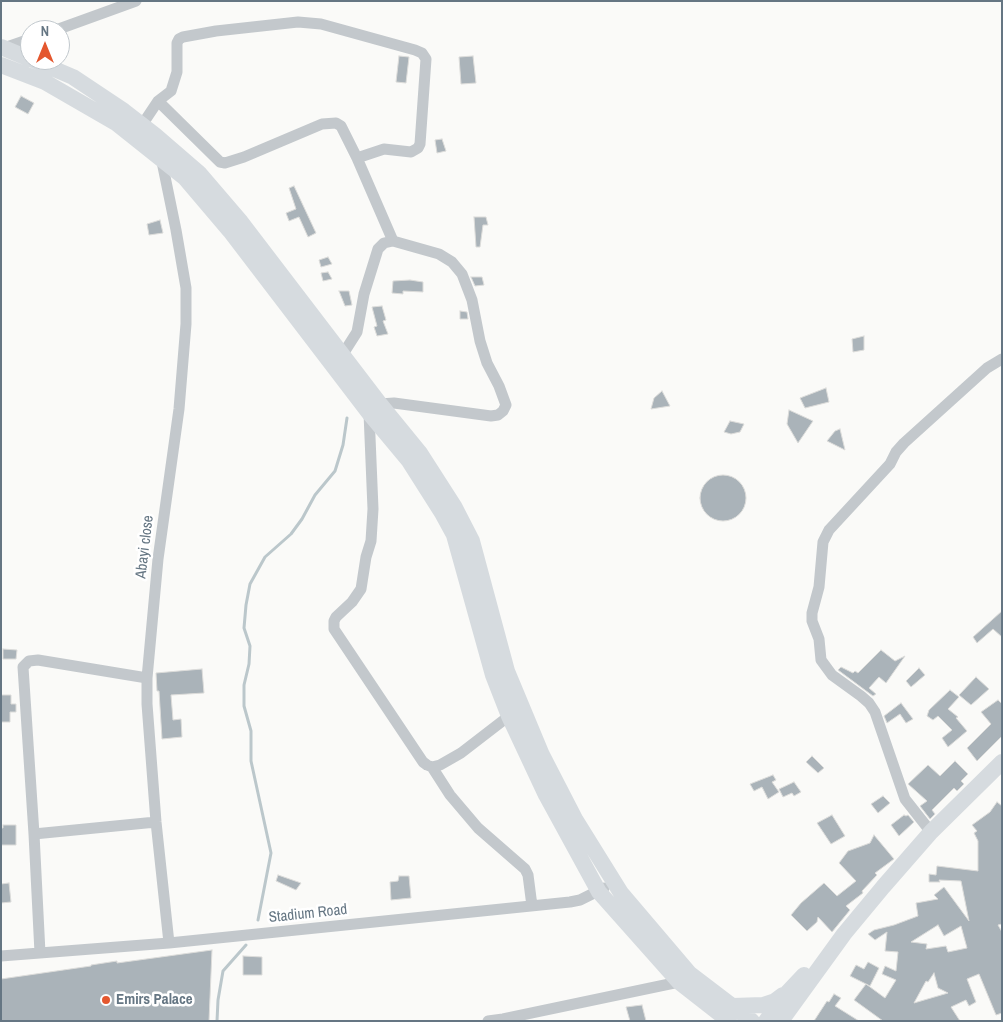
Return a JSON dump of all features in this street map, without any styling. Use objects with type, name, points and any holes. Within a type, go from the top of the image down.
[{"type":"street","points":[[70,25],[136,1]]},
{"type":"street","points":[[142,125],[158,100],[171,91],[177,72],[177,43],[179,39],[216,31],[298,22],[321,24],[422,53],[426,59],[420,144],[418,148],[411,152],[384,148],[357,158]]},
{"type":"street","points":[[3,48],[20,42]]},
{"type":"street","points":[[3,48],[20,54]]},
{"type":"street","points":[[1,65],[45,82],[116,122],[185,178],[204,198],[332,362],[375,409],[420,453],[467,530],[481,571],[507,671],[522,711],[558,789],[614,882],[689,973],[731,1013]]},
{"type":"street","points":[[57,70],[73,77],[142,125],[199,173],[214,189],[344,354],[375,409],[442,513],[454,536],[494,675],[509,716],[546,796],[598,892],[679,982],[711,1006],[752,1021]]},
{"type":"street","points":[[158,100],[220,162],[225,163],[244,157],[322,124],[329,123],[341,126],[393,241]]},
{"type":"street","name":"Abayi close","points":[[160,157],[186,288],[186,324],[179,409],[158,559],[146,678],[156,822],[169,943]]},
{"type":"street","points":[[344,354],[357,332],[364,294],[378,249],[384,243],[393,241],[439,254],[452,262],[462,274],[472,300],[487,363],[506,405],[503,411],[498,415],[491,416],[394,403],[375,409]]},
{"type":"street","points":[[931,832],[902,793],[872,708],[861,696],[832,675],[821,660],[819,638],[812,621],[812,613],[819,587],[823,542],[830,530],[890,464],[896,452],[904,444],[987,368],[1002,358]]},
{"type":"street","points":[[375,409],[371,541],[366,557],[361,589],[358,595],[336,617],[333,625],[334,629],[423,762],[432,767],[450,795],[478,828],[525,869],[528,875],[532,906]]},
{"type":"street","points":[[40,953],[23,667],[28,661],[38,660],[146,678]]},
{"type":"street","points":[[432,767],[461,754],[509,716]]},
{"type":"street","points":[[766,1021],[787,993],[844,934],[931,832],[1002,762]]},
{"type":"street","points":[[34,834],[156,822]]},
{"type":"street","name":"Stadium Road","points":[[1,956],[169,943],[570,902],[598,892],[614,882]]},
{"type":"street","points":[[781,1021],[844,934]]},
{"type":"street","points":[[488,1021],[679,982]]},
{"type":"street","points":[[731,1013],[775,1001],[787,993]]},
{"type":"street","points":[[711,1006],[719,1021]]},
{"type":"building","points":[[399,56],[409,57],[406,83],[396,82]]},
{"type":"building","points":[[473,56],[476,83],[461,84],[459,57]]},
{"type":"building","points":[[21,96],[34,103],[28,114],[15,107]]},
{"type":"building","points":[[442,139],[446,151],[437,153],[435,140]]},
{"type":"building","points":[[294,186],[316,233],[308,237],[299,217],[289,221],[286,213],[296,209],[289,188]]},
{"type":"building","points":[[474,217],[486,217],[488,225],[483,225],[480,247],[476,247]]},
{"type":"building","points":[[160,220],[163,233],[149,235],[147,224]]},
{"type":"building","points":[[328,257],[332,264],[321,267],[319,260]]},
{"type":"building","points":[[328,272],[332,279],[323,281],[321,273]]},
{"type":"building","points":[[471,277],[482,277],[484,285],[475,286]]},
{"type":"building","points":[[410,280],[423,282],[423,292],[403,291],[403,294],[392,293],[393,281]]},
{"type":"building","points":[[339,291],[349,291],[352,305],[345,306]]},
{"type":"building","points":[[382,306],[386,320],[383,321],[388,334],[377,336],[374,327],[377,326],[372,307]]},
{"type":"building","points":[[460,311],[467,312],[468,319],[460,319]]},
{"type":"building","points":[[864,336],[864,350],[853,352],[852,339]]},
{"type":"building","points":[[826,388],[829,402],[805,408],[800,398]]},
{"type":"building","points":[[662,391],[670,406],[651,409],[654,398]]},
{"type":"building","points":[[789,410],[813,421],[798,443],[787,424]]},
{"type":"building","points":[[730,421],[744,424],[740,432],[731,434],[724,432]]},
{"type":"building","points":[[840,429],[845,450],[827,441],[835,431]]},
{"type":"building","points":[[719,475],[727,475],[736,479],[742,485],[746,498],[742,511],[736,517],[727,521],[719,521],[710,517],[704,511],[700,502],[700,494],[704,485],[710,479]]},
{"type":"building","points":[[1002,611],[1002,637],[993,629],[977,643],[973,637]]},
{"type":"building","points":[[3,649],[17,650],[16,659],[3,659]]},
{"type":"building","points":[[881,650],[895,661],[905,656],[886,683],[879,677],[869,688],[876,694],[873,696],[838,670],[841,667],[853,673],[855,671],[858,673]]},
{"type":"building","points":[[919,668],[925,675],[911,687],[906,681]]},
{"type":"building","points":[[202,669],[204,693],[171,695],[173,720],[181,719],[182,737],[162,739],[156,673]]},
{"type":"building","points":[[976,677],[989,689],[971,705],[959,695]]},
{"type":"building","points":[[950,690],[959,697],[948,709],[958,717],[956,718],[967,731],[948,747],[942,738],[952,730],[938,716],[933,720],[927,716],[929,710]]},
{"type":"building","points":[[1,695],[11,695],[11,704],[16,704],[16,712],[10,712],[10,722],[1,722]]},
{"type":"building","points":[[998,700],[1002,704],[1002,736],[977,761],[967,748],[991,724],[981,712]]},
{"type":"building","points":[[901,703],[913,719],[906,723],[900,714],[887,723],[884,716]]},
{"type":"building","points":[[812,756],[824,768],[818,773],[806,762]]},
{"type":"building","points":[[955,761],[968,774],[961,781],[964,784],[957,791],[954,788],[932,810],[935,814],[930,819],[920,806],[927,801],[908,784],[928,765],[940,776]]},
{"type":"building","points":[[773,775],[776,780],[772,782],[779,792],[768,799],[762,787],[754,791],[750,784]]},
{"type":"building","points":[[794,782],[801,792],[794,796],[792,793],[783,797],[779,789]]},
{"type":"building","points":[[883,796],[890,803],[878,813],[871,804]]},
{"type":"building","points":[[997,802],[1002,806],[1002,924],[998,925],[1002,932],[1002,1013],[996,1015],[979,974],[967,979],[976,1002],[969,1006],[966,1000],[951,1007],[960,1021],[883,1021],[854,1000],[866,984],[885,998],[896,980],[882,974],[885,966],[896,971],[898,952],[885,951],[887,932],[875,940],[868,934],[874,930],[918,916],[916,903],[938,899],[934,895],[944,887],[969,921],[961,881],[939,880],[940,882],[929,882],[929,874],[936,875],[937,866],[978,871],[978,841],[974,833],[977,831],[972,825],[990,812]],"holes":[[[938,925],[944,936],[961,926],[967,948],[948,952],[946,946],[926,949],[927,944],[911,942]],[[934,973],[938,988],[948,993],[914,1003],[926,981],[928,982]]]},
{"type":"building","points":[[832,815],[845,836],[831,844],[817,823]]},
{"type":"building","points":[[904,815],[908,815],[914,822],[899,836],[891,825]]},
{"type":"building","points":[[3,825],[16,825],[16,845],[1,845],[1,828],[3,828]]},
{"type":"building","points":[[874,835],[894,859],[875,873],[877,875],[862,891],[863,893],[846,906],[850,910],[832,932],[818,917],[817,922],[807,931],[791,915],[801,903],[824,883],[837,896],[856,881],[839,863],[848,851],[870,843]]},
{"type":"building","points":[[278,875],[301,883],[296,890],[276,881]]},
{"type":"building","points":[[399,876],[409,876],[411,898],[391,900],[390,882],[398,881]]},
{"type":"building","points":[[9,883],[11,902],[1,903],[1,884]]},
{"type":"building","name":"Emirs Palace","points":[[212,950],[209,1021],[1,1021],[1,979],[117,961],[117,963]]},
{"type":"building","points":[[243,956],[262,957],[262,975],[243,975]]},
{"type":"building","points":[[868,962],[879,968],[870,986],[850,976],[856,965],[864,969]]},
{"type":"building","points":[[834,994],[841,998],[835,1006],[859,1021],[814,1021]]},
{"type":"building","points":[[642,1005],[646,1021],[630,1021],[626,1007]]},
{"type":"waterway","points":[[258,920],[271,853],[251,761],[251,731],[244,706],[244,685],[249,664],[250,646],[244,628],[246,605],[250,584],[265,557],[291,534],[302,519],[315,495],[335,471],[343,445],[347,418]]},
{"type":"waterway","points":[[217,1021],[218,1000],[223,971],[246,945]]},
{"type":"place","name":"Emirs Palace","points":[[106,1000]]}]
